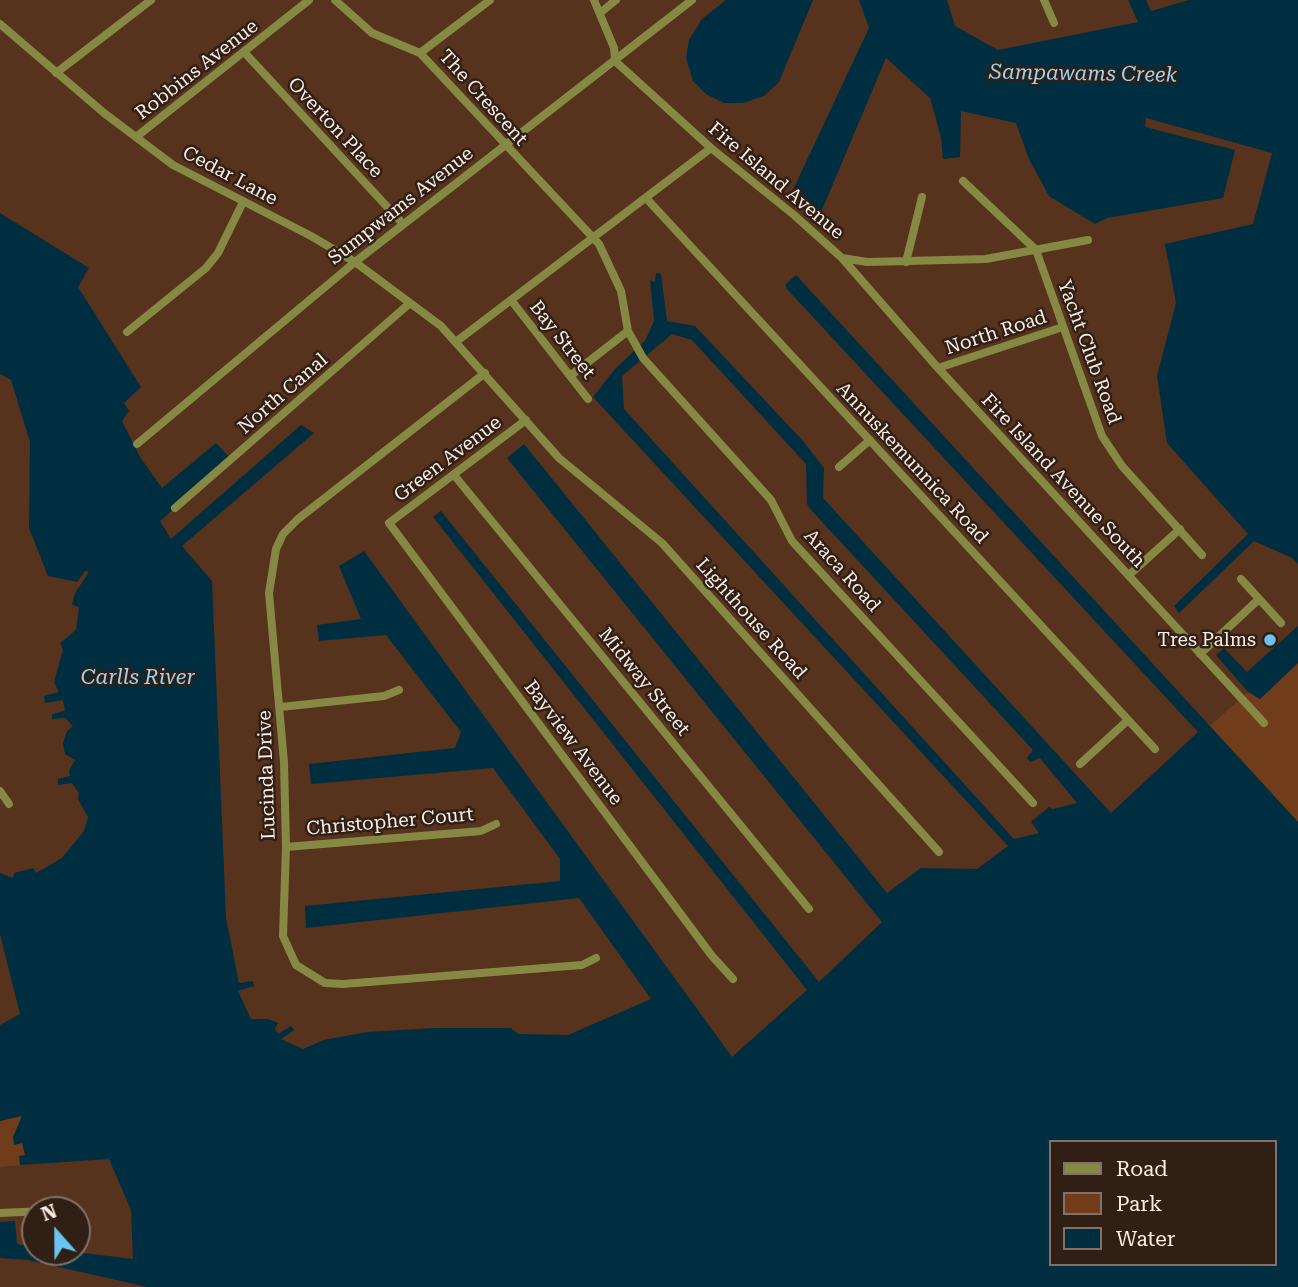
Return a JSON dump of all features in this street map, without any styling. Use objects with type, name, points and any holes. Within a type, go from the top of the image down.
[{"type":"street","points":[[56,73],[151,0]]},
{"type":"street","name":"Robbins Avenue","points":[[136,137],[309,0]]},
{"type":"street","name":"The Crescent","points":[[335,0],[352,19],[372,33],[420,52],[592,239]]},
{"type":"street","points":[[420,52],[490,0]]},
{"type":"street","points":[[594,0],[614,48],[615,61]]},
{"type":"street","points":[[600,13],[616,0]]},
{"type":"street","name":"Sumpwams Avenue","points":[[137,444],[355,262],[692,0]]},
{"type":"street","points":[[1044,0],[1054,23]]},
{"type":"street","name":"Cedar Lane","points":[[0,24],[56,73],[173,165],[355,262],[410,303],[457,341],[526,421]]},
{"type":"street","name":"Overton Place","points":[[245,53],[403,224]]},
{"type":"street","name":"Fire Island Avenue","points":[[615,61],[711,148],[842,258],[867,262],[986,259],[1088,240]]},
{"type":"street","points":[[457,341],[711,148]]},
{"type":"street","points":[[963,181],[1036,250]]},
{"type":"street","points":[[906,262],[922,197]]},
{"type":"street","name":"Annuskemunnica Road","points":[[646,198],[1155,749]]},
{"type":"street","points":[[127,332],[206,268],[218,253],[243,202]]},
{"type":"street","name":"Araca Road","points":[[592,239],[599,244],[614,271],[621,291],[628,331],[643,358],[771,500],[792,541],[1033,803]]},
{"type":"street","name":"Yacht Club Road","points":[[1036,250],[1102,436],[1122,466],[1202,555]]},
{"type":"street","name":"Fire Island Avenue South","points":[[842,258],[938,368],[1264,723]]},
{"type":"street","name":"Bay Street","points":[[511,300],[588,399]]},
{"type":"street","name":"North Canal","points":[[175,508],[410,303]]},
{"type":"street","name":"North Road","points":[[938,368],[1063,327]]},
{"type":"street","points":[[570,376],[628,331]]},
{"type":"street","name":"Lucinda Drive","points":[[485,373],[298,519],[283,534],[271,568],[269,593],[281,706],[286,847],[283,936],[296,965],[325,983],[343,984],[582,965],[596,958]]},
{"type":"street","name":"Green Avenue","points":[[389,523],[526,421]]},
{"type":"street","name":"Lighthouse Road","points":[[526,421],[587,483],[662,543],[939,852]]},
{"type":"street","points":[[839,467],[870,440]]},
{"type":"street","name":"Midway Street","points":[[454,475],[809,909]]},
{"type":"street","name":"Bayview Avenue","points":[[389,523],[712,956],[733,979]]},
{"type":"street","points":[[1129,575],[1180,529]]},
{"type":"street","points":[[1241,579],[1281,623]]},
{"type":"street","points":[[1200,654],[1259,598]]},
{"type":"street","points":[[281,706],[384,696],[399,690]]},
{"type":"street","points":[[1080,764],[1127,721]]},
{"type":"street","points":[[0,792],[9,804]]},
{"type":"street","name":"Christopher Court","points":[[286,847],[481,831],[496,824]]},
{"type":"street","points":[[0,1213],[21,1212]]},
{"type":"green space","points":[[1298,663],[1298,822],[1210,726],[1249,691],[1260,699]]},
{"type":"green space","points":[[23,1115],[32,1164],[0,1167],[0,1121]]},
{"type":"water","points":[[726,0],[813,0],[779,82],[764,96],[743,103],[724,103],[706,94],[693,81],[686,58],[689,40],[702,19]]},
{"type":"water","name":"Sampawams Creek","points":[[859,0],[947,0],[955,26],[998,50],[1138,22],[1128,0],[1146,0],[1151,11],[1189,0],[1298,0],[1298,564],[1292,558],[1254,541],[1179,613],[1174,606],[1248,534],[1167,443],[1157,376],[1176,303],[1165,244],[1253,224],[1272,153],[1146,118],[1145,127],[1235,150],[1223,198],[1107,218],[1095,224],[1049,196],[1029,159],[1016,123],[961,111],[960,157],[943,159],[941,137],[930,98],[886,58],[819,217],[791,194],[869,28]]},
{"type":"water","name":"Carlls River","points":[[0,213],[89,268],[78,287],[141,387],[124,403],[129,411],[122,421],[140,457],[162,488],[216,443],[230,458],[160,521],[171,539],[301,425],[314,433],[182,546],[212,581],[226,918],[239,983],[253,981],[254,986],[238,991],[251,1019],[268,1019],[278,1023],[275,1029],[278,1034],[291,1026],[294,1030],[281,1039],[303,1049],[324,1040],[367,1032],[434,1028],[511,1028],[518,1034],[568,1035],[651,999],[579,898],[306,928],[305,906],[560,881],[560,859],[493,768],[311,784],[309,764],[455,748],[461,732],[386,635],[319,641],[317,625],[361,619],[339,566],[364,551],[732,1057],[807,990],[433,517],[441,511],[819,982],[882,922],[507,458],[524,444],[887,893],[921,868],[977,869],[1008,846],[593,397],[615,369],[645,341],[654,321],[650,280],[655,282],[656,273],[661,274],[667,321],[695,326],[803,441],[824,468],[823,498],[1111,813],[1198,732],[786,288],[786,284],[796,275],[1298,822],[1298,1287],[147,1287],[54,1266],[91,1266],[91,1254],[133,1259],[131,1210],[109,1159],[20,1165],[19,1156],[25,1155],[22,1143],[14,1145],[13,1137],[22,1116],[0,1121],[0,1025],[20,1014],[0,934],[0,873],[13,878],[14,873],[33,868],[36,873],[62,858],[84,831],[88,817],[72,783],[58,785],[58,779],[70,776],[69,770],[75,760],[65,754],[63,743],[67,731],[73,726],[65,718],[52,719],[52,714],[65,711],[63,700],[45,703],[44,696],[59,692],[54,682],[63,650],[60,643],[76,630],[79,607],[72,605],[75,593],[89,572],[85,571],[77,582],[48,576],[29,528],[30,442],[11,380],[0,374]],"holes":[[[672,334],[692,340],[806,464],[807,504],[812,511],[1033,750],[1027,758],[1030,762],[1040,758],[1077,803],[1053,809],[1049,807],[1031,822],[1039,833],[1014,839],[624,409],[622,376]]]},
{"type":"water","points":[[1298,626],[1298,663],[1260,699],[1248,692],[1216,655],[1224,648],[1247,672]]},
{"type":"water","points":[[15,1221],[17,1244],[21,1245],[21,1260],[0,1258],[0,1222]]},
{"type":"place","name":"Tres Palms","points":[[1270,640]]}]
